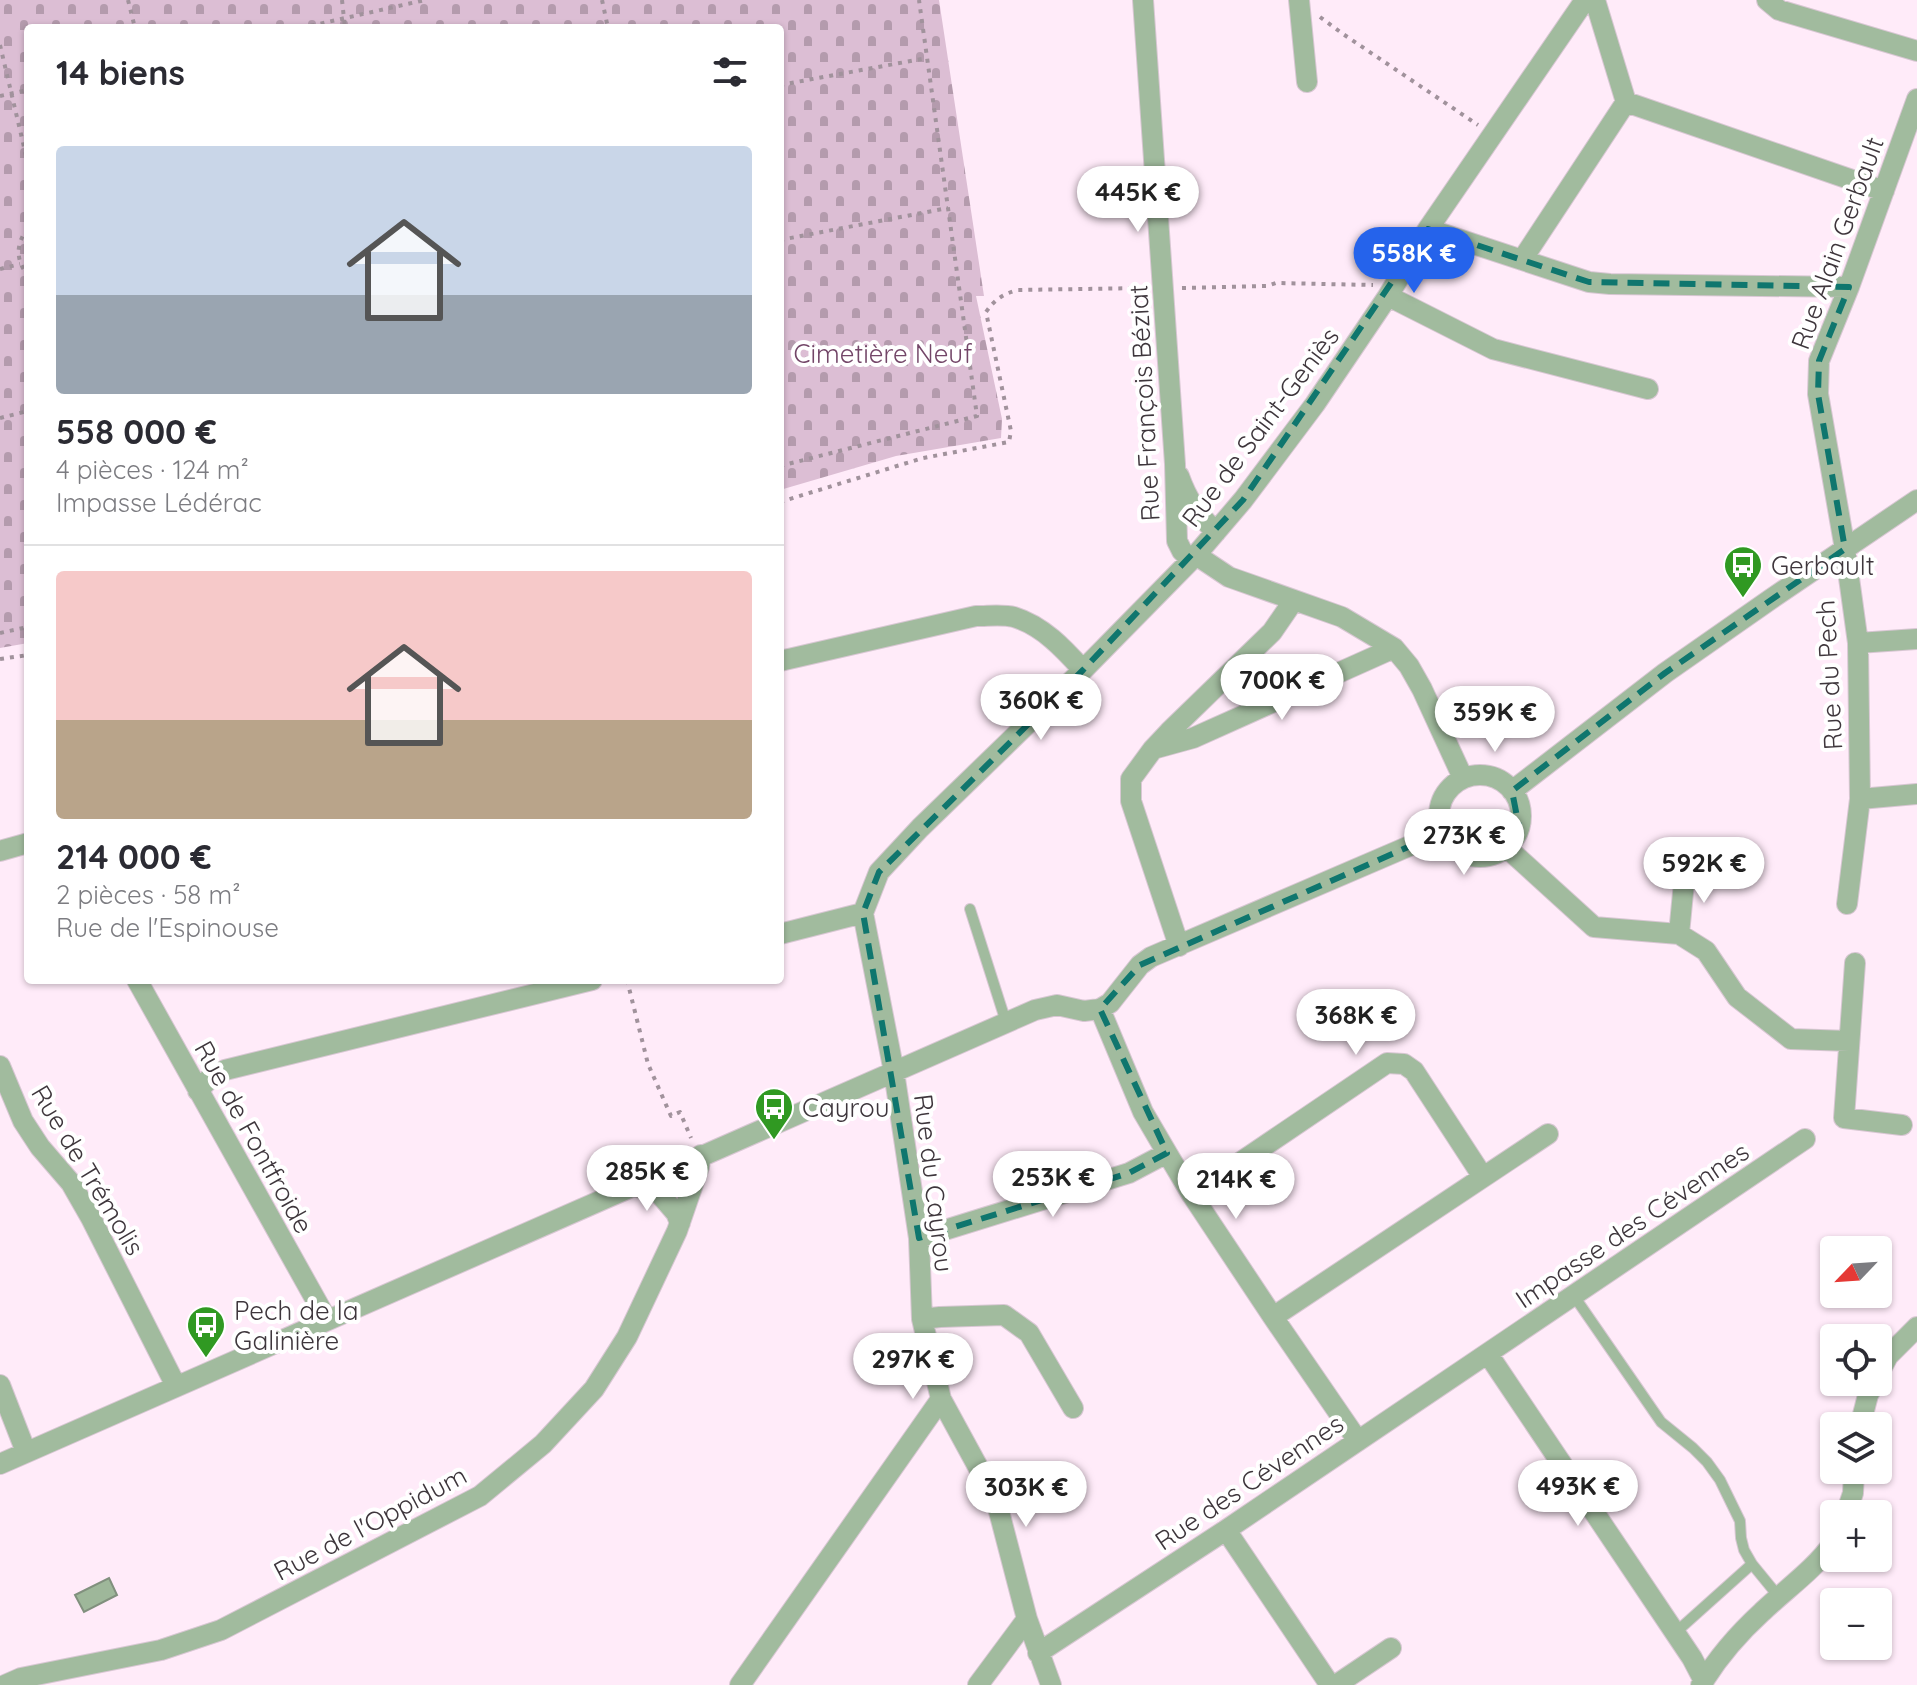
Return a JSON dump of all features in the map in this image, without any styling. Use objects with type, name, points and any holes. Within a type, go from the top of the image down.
[{"type":"street","name":"Rue François Béziat","points":[[1143,0],[1164,288],[1177,541],[1182,551],[1194,557]]},
{"type":"street","points":[[1299,0],[1307,82]]},
{"type":"street","name":"Rue de Saint-Geniès","points":[[863,913],[879,872],[1194,557],[1243,500],[1315,404],[1391,292],[1428,229],[1585,0]]},
{"type":"street","points":[[1595,0],[1626,102]]},
{"type":"street","points":[[1767,0],[1779,10],[1917,51]]},
{"type":"street","name":"Rue Alain Gerbault","points":[[1845,549],[1818,394],[1819,361],[1917,99]]},
{"type":"street","points":[[1626,102],[1884,191]]},
{"type":"street","points":[[1522,260],[1626,102]]},
{"type":"street","points":[[1428,229],[1589,282],[1849,287]]},
{"type":"street","points":[[1391,292],[1493,349],[1648,389]]},
{"type":"street","points":[[1175,464],[1196,512],[1216,532]]},
{"type":"street","points":[[1512,791],[1665,673],[1917,500]]},
{"type":"street","name":"Rue du Pech","points":[[1845,549],[1858,643],[1860,799],[1847,904]]},
{"type":"street","points":[[1194,557],[1229,577],[1342,617],[1394,648],[1422,689],[1463,778]]},
{"type":"street","points":[[1179,946],[1131,801],[1131,779],[1153,749],[1272,632],[1294,600]]},
{"type":"street","points":[[784,660],[976,616],[993,616],[1012,617],[1048,634],[1083,670]]},
{"type":"street","points":[[1858,643],[1917,639]]},
{"type":"street","points":[[1153,749],[1193,738],[1394,648]]},
{"type":"street","points":[[1490,776],[1502,781],[1512,791],[1521,814],[1514,838],[1506,847],[1483,857],[1470,856],[1448,843],[1442,832],[1439,807],[1452,785],[1463,778],[1490,776]]},
{"type":"street","points":[[1860,799],[1917,794]]},
{"type":"street","points":[[0,1464],[1035,1010],[1057,1005],[1084,1011],[1100,1009],[1110,1003],[1140,965],[1151,957],[1442,832]]},
{"type":"street","points":[[0,851],[24,844]]},
{"type":"street","points":[[1506,847],[1594,927],[1679,934],[1706,951],[1737,997],[1791,1039],[1849,1041]]},
{"type":"street","points":[[1679,934],[1685,872]]},
{"type":"street","points":[[784,933],[863,913]]},
{"type":"street","name":"Rue du Cayrou","points":[[863,913],[894,1072],[919,1238],[922,1319],[941,1399],[996,1500],[1027,1619],[1051,1685]]},
{"type":"street","points":[[1855,963],[1844,1118],[1902,1125]]},
{"type":"street","name":"Rue de Fontfroide","points":[[139,984],[327,1320]]},
{"type":"street","points":[[198,1091],[209,1079],[225,1070],[576,984]]},
{"type":"street","points":[[1100,1009],[1143,1112],[1192,1195],[1358,1441]]},
{"type":"street","points":[[1192,1195],[1387,1063],[1404,1064],[1414,1071],[1483,1177]]},
{"type":"street","name":"Rue de Trémolis","points":[[0,1066],[23,1121],[40,1147],[71,1183],[91,1218],[176,1386]]},
{"type":"street","points":[[1273,1317],[1548,1134]]},
{"type":"street","name":"Impasse des Cévennes","points":[[1488,1354],[1805,1139]]},
{"type":"street","points":[[919,1238],[1129,1173],[1167,1153]]},
{"type":"street","name":"Rue de l'Oppidum","points":[[5,1685],[21,1678],[161,1650],[221,1630],[480,1496],[543,1444],[594,1389],[627,1337],[680,1223],[699,1167],[700,1155]]},
{"type":"street","points":[[631,1186],[657,1191],[676,1213],[680,1223]]},
{"type":"street","points":[[922,1319],[1004,1315],[1029,1333],[1073,1408]]},
{"type":"street","points":[[1892,1352],[1917,1327]]},
{"type":"street","points":[[1488,1354],[1692,1658],[1702,1683]]},
{"type":"street","name":"Rue des Cévennes","points":[[1038,1653],[1488,1354]]},
{"type":"street","points":[[0,1385],[26,1452]]},
{"type":"street","points":[[740,1685],[941,1399]]},
{"type":"street","points":[[1226,1530],[1333,1685],[1391,1648]]},
{"type":"street","points":[[1702,1683],[1721,1654],[1820,1561]]},
{"type":"street","points":[[978,1685],[1027,1619]]},
{"type":"lane","points":[[970,909],[1006,1022]]},
{"type":"lane","points":[[1574,1296],[1661,1422],[1693,1448],[1720,1480],[1740,1521],[1744,1550],[1779,1597]]},
{"type":"lane","points":[[1675,1633],[1752,1564]]},
{"type":"path","points":[[128,0],[134,24]]},
{"type":"path","points":[[342,0],[345,24]]},
{"type":"path","points":[[318,24],[425,0]]},
{"type":"path","points":[[602,0],[607,24]]},
{"type":"path","points":[[784,465],[977,416],[919,0]]},
{"type":"path","points":[[1299,0],[1343,34],[1492,134]]},
{"type":"path","points":[[0,45],[24,148]]},
{"type":"path","points":[[784,84],[927,58]]},
{"type":"path","points":[[0,96],[24,91]]},
{"type":"path","points":[[784,239],[948,208]]},
{"type":"path","points":[[24,234],[18,250],[24,270]]},
{"type":"path","points":[[0,269],[20,264]]},
{"type":"path","points":[[784,501],[923,458],[1009,442],[1011,431],[986,312],[992,302],[1003,294],[1018,290],[1267,286],[1276,283],[1359,283],[1391,292]]},
{"type":"path","points":[[0,418],[24,412]]},
{"type":"path","points":[[0,633],[24,628]]},
{"type":"path","points":[[0,659],[24,656]]},
{"type":"path","points":[[628,984],[648,1064],[671,1116],[680,1112],[700,1155]]},
{"type":"highlighted area","points":[[1428,229],[1589,282],[1849,287],[1819,361],[1818,394],[1845,549],[1665,673],[1512,791],[1519,827],[1506,847],[1470,856],[1442,832],[1140,965],[1100,1009],[1167,1153],[1129,1173],[919,1238],[863,913],[879,872],[1083,670],[1243,500]]},
{"type":"green space","name":"Cimetière Neuf","points":[[0,0],[939,0],[984,296],[976,296],[1002,419],[1001,438],[896,456],[784,489],[784,24],[24,24],[24,644],[0,648]]},
{"type":"shaded area","points":[[109,1578],[117,1595],[84,1612],[75,1595]]},
{"type":"place","name":"Gerbault","points":[[1743,599]]},
{"type":"place","name":"Cayrou","points":[[774,1141]]},
{"type":"place","name":"Pech de la Galinière","points":[[206,1359]]}]
